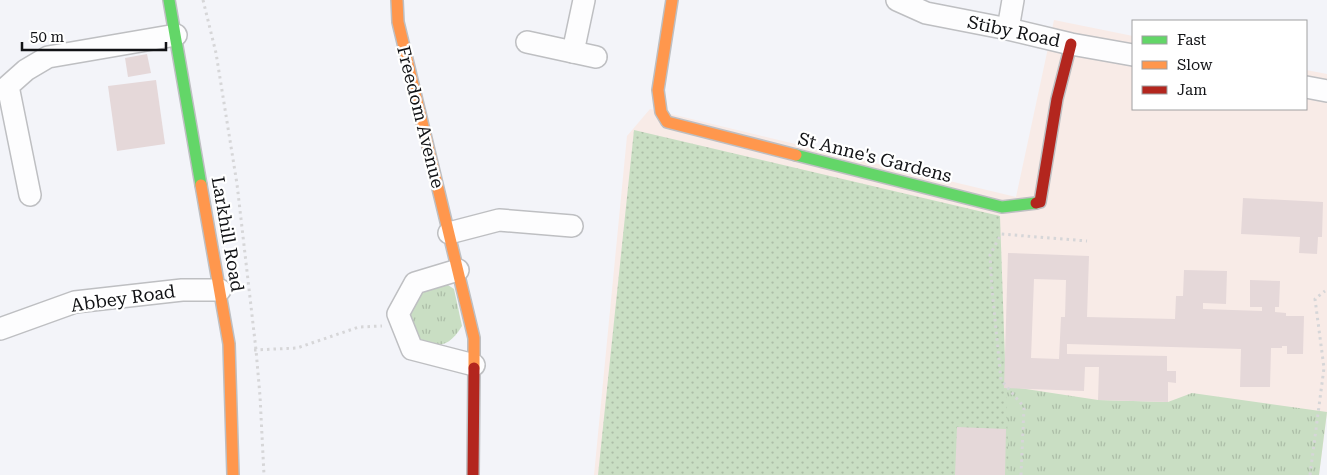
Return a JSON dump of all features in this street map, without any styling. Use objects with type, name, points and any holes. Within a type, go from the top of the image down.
[{"type":"street","name":"Larkhill Road","points":[[169,0],[229,344],[233,475]]},
{"type":"street","name":"Freedom Avenue","points":[[398,0],[398,22],[474,338],[473,475]]},
{"type":"street","points":[[573,52],[584,0]]},
{"type":"street","name":"St Anne's Gardens","points":[[672,0],[658,90],[660,112],[667,122],[1002,207],[1040,202],[1058,99],[1071,44]]},
{"type":"street","name":"Stiby Road","points":[[897,0],[926,13],[1071,44],[1132,55]]},
{"type":"street","points":[[1008,29],[1013,0]]},
{"type":"street","points":[[30,195],[8,86],[26,70],[48,57],[176,35]]},
{"type":"street","points":[[527,42],[596,57]]},
{"type":"street","points":[[1307,87],[1327,91]]},
{"type":"street","points":[[449,234],[499,220],[572,226]]},
{"type":"street","points":[[458,270],[415,284],[398,314],[412,349],[474,365]]},
{"type":"street","name":"Abbey Road","points":[[0,329],[75,302],[182,290],[220,290]]},
{"type":"path","points":[[203,0],[216,54],[237,184],[258,368],[264,475]]},
{"type":"path","points":[[1021,475],[1024,407],[1002,380],[990,256],[1001,234],[1086,241]]},
{"type":"path","points":[[1310,475],[1324,368],[1315,299],[1325,291]]},
{"type":"path","points":[[278,349],[297,348],[359,326],[365,326]]},
{"type":"shaded area","points":[[1054,20],[1132,36],[1132,110],[1307,110],[1307,70],[1327,74],[1327,413],[1319,475],[594,475],[627,136],[650,109],[1016,197]]},
{"type":"green space","points":[[634,130],[1000,216],[1009,475],[598,475]]},
{"type":"green space","points":[[445,283],[454,289],[462,326],[452,339],[441,344],[429,345],[414,342],[406,291]]},
{"type":"green space","points":[[1001,380],[1007,386],[1098,400],[1168,402],[1192,393],[1327,412],[1319,475],[1002,475]]},
{"type":"building","points":[[147,54],[151,73],[128,77],[125,58]]},
{"type":"building","points":[[156,80],[165,144],[117,151],[108,86]]},
{"type":"building","points":[[1243,198],[1323,202],[1322,237],[1318,237],[1317,254],[1299,253],[1300,237],[1241,234]]},
{"type":"building","points":[[1008,253],[1089,256],[1087,317],[1175,319],[1176,296],[1183,296],[1184,270],[1227,271],[1226,304],[1203,303],[1203,309],[1262,311],[1262,307],[1250,307],[1250,280],[1280,281],[1279,307],[1275,307],[1275,312],[1286,313],[1286,316],[1304,316],[1303,354],[1287,354],[1287,346],[1271,348],[1270,387],[1240,387],[1241,349],[1067,344],[1067,354],[1167,356],[1167,371],[1176,371],[1176,383],[1168,382],[1168,402],[1098,400],[1099,367],[1085,367],[1084,391],[1004,388]],"holes":[[[1034,279],[1066,280],[1065,317],[1061,317],[1059,359],[1031,358]]]},
{"type":"building","points":[[957,427],[1006,429],[1005,475],[955,475]]},
{"type":"traffic: fast","points":[[169,0],[201,185]]},
{"type":"traffic: fast","points":[[796,155],[1002,207],[1036,203]]},
{"type":"traffic: slow","points":[[397,0],[398,22],[474,338],[474,368]]},
{"type":"traffic: slow","points":[[672,0],[658,90],[661,112],[667,122],[796,155]]},
{"type":"traffic: slow","points":[[201,185],[229,344],[233,475]]},
{"type":"traffic: jam","points":[[1036,203],[1040,202],[1057,99],[1071,44]]},
{"type":"traffic: jam","points":[[473,475],[474,368]]}]
